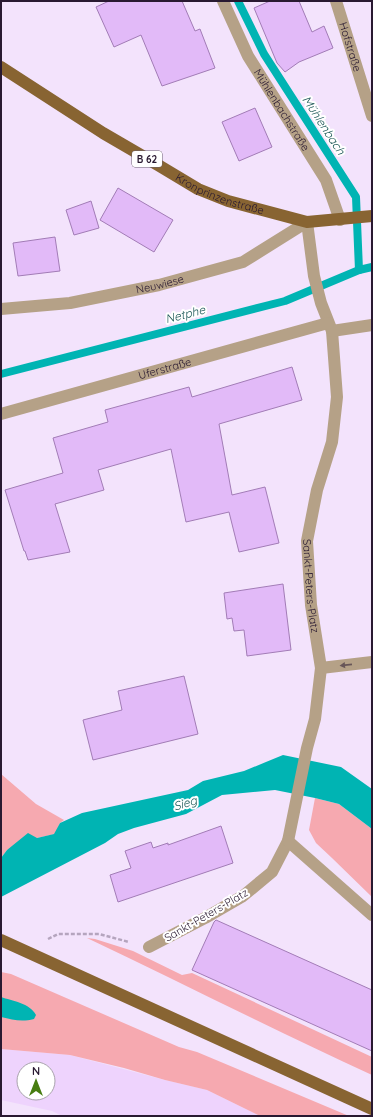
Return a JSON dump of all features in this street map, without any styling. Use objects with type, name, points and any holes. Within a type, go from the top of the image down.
[{"type":"main road","name":"Kronprinzenstraße","points":[[1,67],[103,133],[198,188],[228,201],[307,222],[368,217]]},
{"type":"main road","points":[[1,940],[372,1109]]},
{"type":"street","name":"Mühlenbachstraße","points":[[223,1],[248,56],[326,180],[345,220]]},
{"type":"street","name":"Hofstraße","points":[[336,1],[372,116]]},
{"type":"street","name":"Sankt-Peters-Platz","points":[[149,947],[206,918],[243,896],[272,872],[288,841],[307,748],[315,719],[321,668],[311,605],[307,541],[317,490],[332,442],[338,397],[330,327],[321,303],[314,276],[307,222]]},
{"type":"street","name":"Neuwiese","points":[[1,309],[70,303],[159,285],[243,262],[307,222]]},
{"type":"street","points":[[330,327],[372,325]]},
{"type":"street","name":"Uferstraße","points":[[1,414],[330,327]]},
{"type":"street","points":[[321,668],[372,662]]},
{"type":"street","points":[[288,841],[372,915]]},
{"type":"path","points":[[22,950],[58,934],[99,934],[149,947]]},
{"type":"shaded area","points":[[1,774],[36,804],[64,820],[60,823],[55,834],[37,838],[7,850],[1,858]]},
{"type":"shaded area","points":[[315,798],[339,804],[372,829],[372,897],[316,843],[309,830]]},
{"type":"shaded area","points":[[87,938],[95,939],[133,951],[182,975],[192,973],[372,1057],[372,1075],[300,1041]]},
{"type":"shaded area","points":[[1,972],[11,974],[179,1047],[197,1052],[349,1116],[260,1116],[207,1090],[124,1068],[70,1055],[1,1049]]},
{"type":"shaded area","points":[[1,1049],[70,1055],[207,1090],[260,1116],[62,1116],[52,1111],[1,1100]]},
{"type":"water","name":"Sieg","points":[[283,755],[341,767],[372,789],[372,829],[339,804],[315,798],[275,790],[222,795],[186,814],[134,828],[118,834],[105,843],[1,897],[1,858],[7,850],[28,833],[37,838],[54,834],[60,823],[82,813],[188,790],[203,781],[244,771]]},
{"type":"water","points":[[1,997],[30,1008],[36,1015],[34,1019],[18,1020],[1,1017]]},
{"type":"building","points":[[109,1],[182,1],[195,31],[200,29],[215,68],[162,86],[141,35],[114,47],[96,7]]},
{"type":"building","points":[[270,1],[299,1],[312,32],[324,26],[333,48],[299,62],[285,72],[277,63],[254,8]]},
{"type":"building","points":[[255,108],[272,147],[239,161],[222,122]]},
{"type":"building","points":[[118,188],[173,220],[154,252],[100,220]]},
{"type":"building","points":[[91,201],[99,228],[74,235],[66,210]]},
{"type":"building","points":[[55,237],[60,271],[18,276],[13,243]]},
{"type":"building","points":[[292,367],[302,400],[219,424],[232,495],[265,487],[279,543],[239,552],[229,512],[186,522],[171,449],[98,470],[104,490],[55,504],[70,552],[28,560],[5,490],[63,473],[53,438],[108,422],[105,410],[189,387],[192,397]]},
{"type":"building","points":[[283,584],[291,650],[247,656],[244,630],[234,631],[232,618],[227,619],[224,593]]},
{"type":"building","points":[[184,676],[198,734],[93,760],[83,720],[122,710],[118,691]]},
{"type":"building","points":[[221,826],[233,863],[118,902],[110,875],[131,868],[125,851],[151,842],[153,848],[168,843],[168,845]]},
{"type":"building","points":[[216,920],[372,990],[372,1051],[192,970]]},
{"type":"waterway","name":"Mühlenbach","points":[[238,1],[264,54],[356,197],[359,270]]},
{"type":"waterway","name":"Netphe","points":[[1,374],[285,301],[359,270],[372,267]]}]
